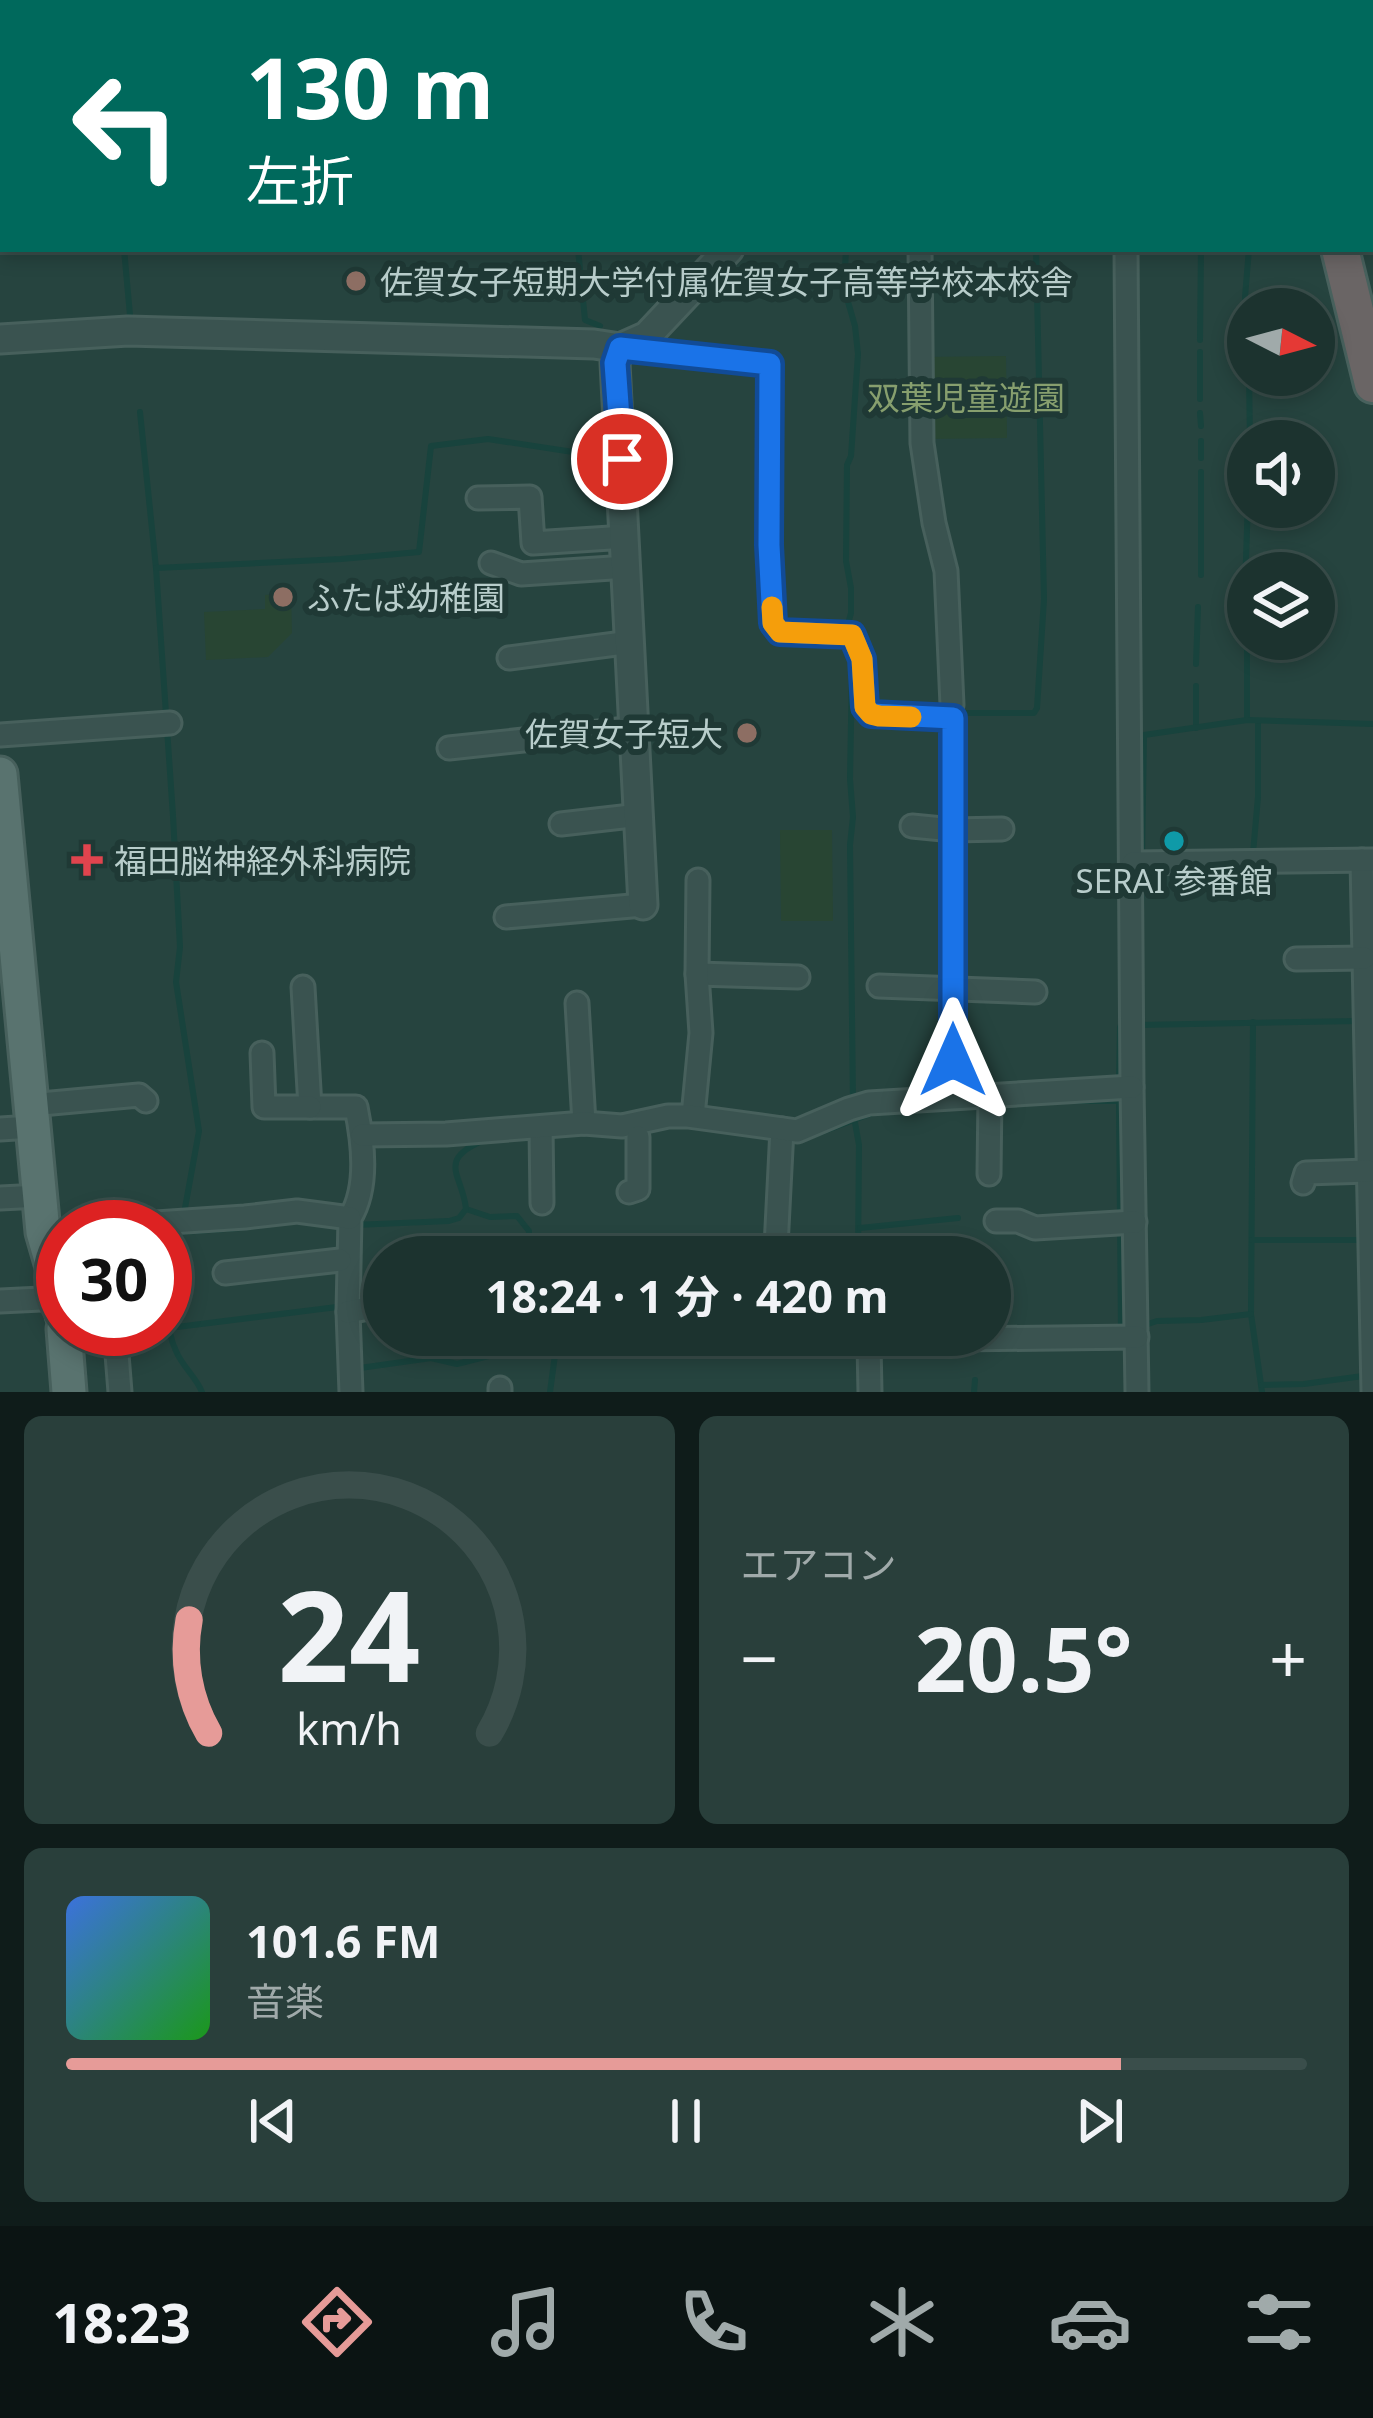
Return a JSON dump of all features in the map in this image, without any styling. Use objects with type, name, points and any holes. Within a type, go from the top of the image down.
[{"type":"highway","points":[[1352,264],[1373,384]]},
{"type":"main road","points":[[0,774],[21,1120],[41,1200]]},
{"type":"main road","points":[[67,1356],[70,1392]]},
{"type":"street","points":[[506,917],[643,905],[615,363],[620,348],[647,336],[726,252]]},
{"type":"street","points":[[920,252],[922,443],[946,571],[952,705]]},
{"type":"street","points":[[1126,252],[1139,864],[1132,1025],[1123,1087],[1125,1223],[1137,1330],[1137,1392]]},
{"type":"street","points":[[0,339],[128,332],[594,344],[770,364],[773,623],[780,632],[847,635],[862,659],[868,711],[953,718],[953,1097]]},
{"type":"street","points":[[478,499],[530,497],[533,543],[626,537]]},
{"type":"street","points":[[491,563],[521,574],[627,567]]},
{"type":"street","points":[[509,658],[631,642]]},
{"type":"street","points":[[0,735],[165,723]]},
{"type":"street","points":[[448,748],[636,728]]},
{"type":"street","points":[[561,824],[640,815]]},
{"type":"street","points":[[912,826],[1002,829]]},
{"type":"street","points":[[1139,864],[1367,860],[1364,958],[1372,1392]]},
{"type":"street","points":[[693,1115],[700,1033],[698,880]]},
{"type":"street","points":[[1297,958],[1364,958]]},
{"type":"street","points":[[697,974],[798,977]]},
{"type":"street","points":[[879,986],[1035,992]]},
{"type":"street","points":[[303,987],[310,1107]]},
{"type":"street","points":[[577,1003],[584,1123]]},
{"type":"street","points":[[262,1053],[264,1107],[356,1107],[362,1135],[361,1189],[350,1224],[351,1392]]},
{"type":"street","points":[[362,1135],[541,1134],[584,1123],[622,1126],[693,1115],[781,1136],[854,1107],[953,1097],[990,1103],[1123,1087]]},
{"type":"street","points":[[21,1120],[139,1095],[146,1101]]},
{"type":"street","points":[[989,1174],[990,1103]]},
{"type":"street","points":[[541,1134],[542,1203]]},
{"type":"street","points":[[776,1236],[781,1136]]},
{"type":"street","points":[[629,1192],[638,1189],[638,1137]]},
{"type":"street","points":[[1304,1183],[1306,1173],[1368,1171]]},
{"type":"street","points":[[0,1198],[40,1196]]},
{"type":"street","points":[[192,1220],[297,1211],[350,1224]]},
{"type":"street","points":[[996,1221],[1018,1221],[1035,1228],[1125,1223]]},
{"type":"street","points":[[225,1273],[340,1261]]},
{"type":"street","points":[[0,1300],[36,1299]]},
{"type":"street","points":[[348,1312],[363,1309]]},
{"type":"street","points":[[1011,1335],[1137,1330]]},
{"type":"street","points":[[118,1356],[121,1392]]},
{"type":"street","points":[[864,1356],[870,1392]]},
{"type":"green space","name":"双葉児童遊園","points":[[1006,356],[1007,438],[925,439],[924,357]]},
{"type":"green space","points":[[291,593],[292,633],[268,657],[206,660],[204,612],[265,609],[265,595]]},
{"type":"green space","points":[[780,830],[832,830],[833,921],[781,921]]},
{"type":"waterway","points":[[124,252],[130,315]]},
{"type":"waterway","points":[[578,252],[585,320],[600,326]]},
{"type":"waterway","points":[[846,252],[844,288],[858,354],[847,465],[851,613],[846,631]]},
{"type":"waterway","points":[[956,713],[1034,713],[1037,708],[1044,599],[1036,252]]},
{"type":"waterway","points":[[1200,340],[1201,252]]},
{"type":"waterway","points":[[1246,288],[1249,252]]},
{"type":"waterway","points":[[1200,352],[1200,399]]},
{"type":"waterway","points":[[1249,396],[1250,420]]},
{"type":"waterway","points":[[140,412],[173,816],[180,947],[176,982],[199,1131],[186,1200]]},
{"type":"waterway","points":[[1200,413],[1201,426]]},
{"type":"waterway","points":[[156,568],[419,552],[431,446],[488,439],[586,454]]},
{"type":"waterway","points":[[1201,441],[1201,458]]},
{"type":"waterway","points":[[1201,472],[1201,575]]},
{"type":"waterway","points":[[1247,528],[1247,720]]},
{"type":"waterway","points":[[1196,664],[1198,607]]},
{"type":"waterway","points":[[848,650],[852,668],[853,1104]]},
{"type":"waterway","points":[[1196,686],[1196,728]]},
{"type":"waterway","points":[[1142,856],[1144,735],[1247,720],[1373,724]]},
{"type":"waterway","points":[[1253,853],[1258,721]]},
{"type":"waterway","points":[[1141,910],[1142,869]]},
{"type":"waterway","points":[[1138,1025],[1358,1021]]},
{"type":"waterway","points":[[1253,1022],[1251,1314],[1262,1392]]},
{"type":"waterway","points":[[1119,1081],[1120,1027],[1125,1026]]},
{"type":"waterway","points":[[1062,1101],[1119,1101],[1119,1094]]},
{"type":"waterway","points":[[1119,1101],[1121,1332]]},
{"type":"waterway","points":[[803,1139],[875,1112]]},
{"type":"waterway","points":[[854,1117],[859,1145],[858,1236]]},
{"type":"waterway","points":[[354,1225],[459,1218],[466,1209],[456,1163],[468,1148],[482,1141]]},
{"type":"waterway","points":[[466,1209],[490,1217],[517,1216],[529,1236]]},
{"type":"waterway","points":[[860,1228],[958,1218]]},
{"type":"waterway","points":[[202,1392],[171,1338],[166,1233],[240,1228]]},
{"type":"waterway","points":[[1252,1240],[1363,1240]]},
{"type":"waterway","points":[[192,1325],[337,1307],[343,1301]]},
{"type":"waterway","points":[[1142,1326],[1251,1314]]},
{"type":"waterway","points":[[358,1376],[360,1368],[431,1358],[457,1364],[546,1340],[555,1355],[550,1392]]},
{"type":"waterway","points":[[1261,1385],[1363,1376]]},
{"type":"waterway","points":[[974,1392],[975,1380]]},
{"type":"slow traffic","points":[[772,607],[773,623],[780,632],[852,635],[862,659],[865,707],[879,716],[911,717]]},
{"type":"place","name":"佐賀女子短期大学付属佐賀女子高等学校本校舎","points":[[356,281]]},
{"type":"place","name":"ふたば幼稚園","points":[[283,597]]},
{"type":"place","name":"佐賀女子短大","points":[[747,733]]},
{"type":"place","name":"SERAI 参番館","points":[[1174,841]]},
{"type":"place","name":"福田脳神経外科病院","points":[[87,860]]},
{"type":"route","points":[[622,459],[615,363],[620,348],[770,364],[773,623],[780,632],[852,635],[862,659],[865,707],[871,714],[953,718],[953,1060]]}]
